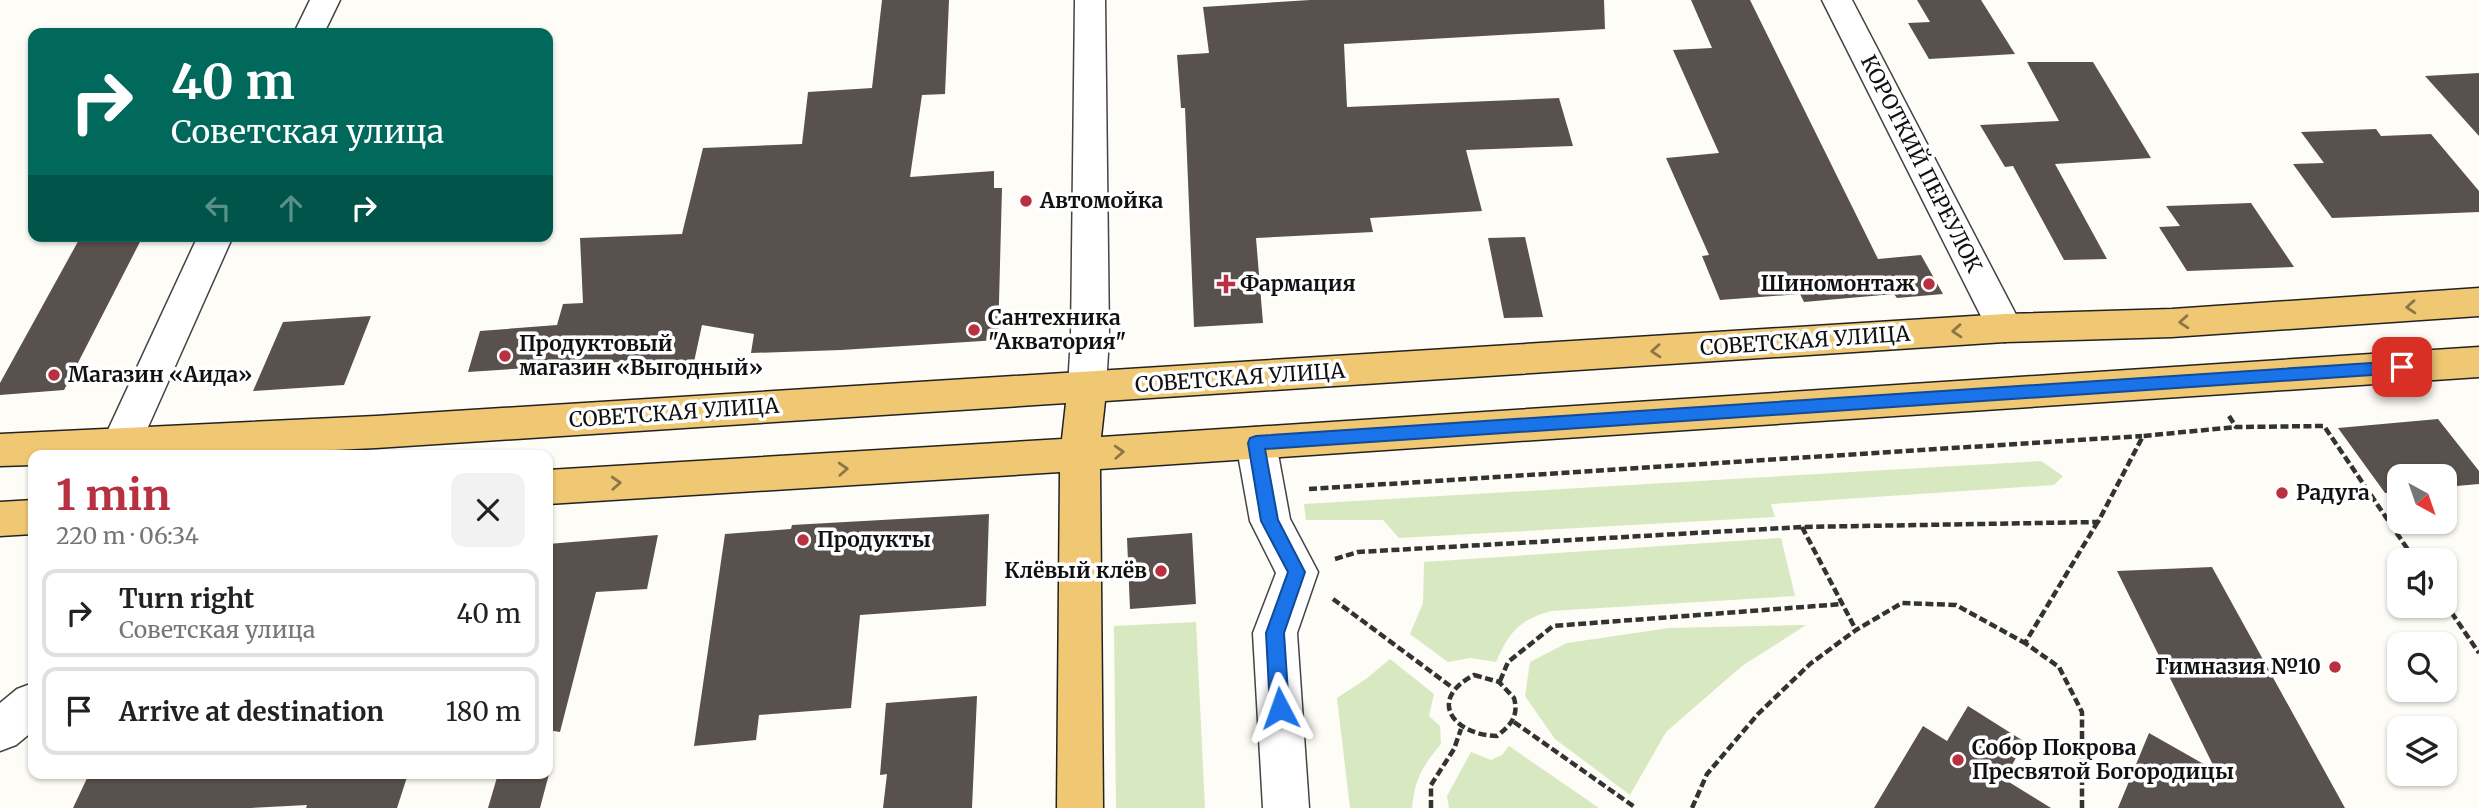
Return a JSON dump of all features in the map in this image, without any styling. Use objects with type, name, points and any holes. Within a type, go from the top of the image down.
[{"type":"main road","name":"СОВЕТСКАЯ УЛИЦА","points":[[0,450],[376,432],[2005,328],[2172,323],[2479,302]]},
{"type":"main road","points":[[553,487],[2479,362]]},
{"type":"main road","points":[[1080,808],[1080,454],[1087,387]]},
{"type":"main road","points":[[0,519],[28,517]]},
{"type":"street","points":[[311,28],[324,0]]},
{"type":"street","points":[[1087,387],[1090,337],[1090,0]]},
{"type":"street","name":"КОРОТКИЙ ПЕРЕУЛОК","points":[[1837,0],[2005,328]]},
{"type":"street","points":[[122,443],[213,242]]},
{"type":"street","points":[[1256,443],[1270,521],[1297,572],[1275,633],[1286,808]]},
{"type":"street","points":[[0,730],[28,708]]},
{"type":"path","points":[[2206,380],[2236,427]]},
{"type":"path","points":[[1265,492],[2143,436],[2236,427],[2324,426],[2407,548]]},
{"type":"path","points":[[2025,643],[2098,522],[2143,436]]},
{"type":"path","points":[[1297,572],[1358,552],[1802,527],[2098,522]]},
{"type":"path","points":[[1802,527],[1856,630]]},
{"type":"path","points":[[1297,572],[1453,688]]},
{"type":"path","points":[[1692,808],[1707,774],[1758,714],[1810,664],[1856,630],[1902,603],[1956,604],[2025,643],[2059,667],[2082,712],[2082,808]]},
{"type":"path","points":[[1500,681],[1508,662],[1553,626],[1843,604]]},
{"type":"path","points":[[2455,618],[2479,653]]},
{"type":"path","points":[[1474,675],[1488,676],[1500,681],[1514,700],[1516,711],[1513,722],[1497,736],[1472,735],[1461,729],[1449,709],[1449,697],[1453,688],[1462,679],[1474,675]]},
{"type":"path","points":[[1513,722],[1636,808]]},
{"type":"path","points":[[1431,808],[1431,785],[1454,749],[1461,729]]},
{"type":"green space","points":[[2041,461],[2063,476],[2054,485],[1771,504],[1775,517],[1399,538],[1383,520],[1306,520],[1304,504]]},
{"type":"green space","points":[[1781,538],[1795,596],[1551,611],[1523,623],[1516,629],[1496,662],[1470,658],[1448,662],[1410,634],[1423,603],[1424,562]]},
{"type":"green space","points":[[1196,622],[1205,808],[1116,808],[1114,626]]},
{"type":"green space","points":[[1806,625],[1742,666],[1666,732],[1630,795],[1555,739],[1525,696],[1530,662],[1567,643],[1669,628]]},
{"type":"green space","points":[[1390,659],[1434,694],[1429,716],[1440,726],[1441,744],[1420,773],[1412,808],[1350,808],[1337,698]]},
{"type":"green space","points":[[1509,746],[1599,808],[1449,808],[1447,796],[1471,752],[1491,760],[1502,755]]},
{"type":"building","points":[[882,0],[949,0],[945,94],[922,95],[910,177],[994,171],[994,188],[1002,188],[998,340],[751,353],[754,334],[702,325],[694,362],[634,367],[635,361],[468,372],[480,331],[557,325],[563,304],[583,303],[580,238],[682,234],[703,148],[802,144],[808,92],[872,88]]},
{"type":"building","points":[[1310,0],[1604,0],[1605,29],[1344,44],[1347,107],[1559,98],[1573,146],[1466,150],[1482,211],[1370,218],[1373,232],[1256,238],[1263,323],[1194,327],[1185,108],[1181,108],[1177,55],[1209,53],[1203,7]]},
{"type":"building","points":[[1691,0],[1750,0],[1878,259],[1921,255],[1943,294],[1897,298],[1894,294],[1804,302],[1800,294],[1720,300],[1702,256],[1709,255],[1666,158],[1719,153],[1673,50],[1712,48]]},
{"type":"building","points":[[1917,0],[1981,0],[2015,54],[1929,59],[1908,23],[1930,22]]},
{"type":"building","points":[[2027,62],[2093,62],[2151,158],[2055,164],[2107,259],[2064,260],[2013,166],[2005,167],[1980,125],[2059,121]]},
{"type":"building","points":[[2479,73],[2479,136],[2425,76]]},
{"type":"building","points":[[2376,129],[2381,136],[2431,134],[2479,191],[2479,212],[2332,218],[2293,164],[2324,163],[2301,132]]},
{"type":"building","points":[[2251,203],[2294,267],[2187,271],[2159,227],[2180,226],[2166,206]]},
{"type":"building","points":[[1525,237],[1543,317],[1504,318],[1488,238]]},
{"type":"building","points":[[78,242],[140,242],[64,390],[0,395],[0,383]]},
{"type":"building","points":[[371,316],[344,385],[253,391],[283,322]]},
{"type":"building","points":[[2438,419],[2479,471],[2479,484],[2457,486],[2457,464],[2387,464],[2385,493],[2338,428]]},
{"type":"building","points":[[989,514],[986,606],[860,615],[851,708],[759,715],[756,740],[694,746],[725,534],[791,529],[792,525]]},
{"type":"building","name":"Клёвый клёв","points":[[1192,533],[1196,604],[1130,609],[1127,538]]},
{"type":"building","points":[[658,535],[647,589],[596,592],[560,732],[553,731],[553,544]]},
{"type":"building","points":[[2212,567],[2345,808],[2118,808],[2149,733],[2216,771],[2117,571]]},
{"type":"building","points":[[977,696],[972,808],[883,808],[887,774],[880,775],[886,703]]},
{"type":"building","name":"Собор Покрова Пресвятой Богородицы","points":[[1968,706],[2025,742],[2004,779],[2051,808],[1874,808],[1923,726],[1947,741]]},
{"type":"building","points":[[87,779],[406,779],[397,808],[306,808],[307,805],[250,808],[73,808]]},
{"type":"building","points":[[497,779],[548,779],[540,808],[488,808]]},
{"type":"place","name":"Автомойка","points":[[1026,201]]},
{"type":"place","name":"Фармация","points":[[1226,284]]},
{"type":"place","name":"Шиномонтаж","points":[[1929,284]]},
{"type":"place","name":"Сантехника \"Акватория\"","points":[[974,330]]},
{"type":"place","name":"Продуктовый магазин «Выгодный»","points":[[505,356]]},
{"type":"place","name":"Магазин «Аида»","points":[[54,375]]},
{"type":"place","name":"Радуга","points":[[2282,493]]},
{"type":"place","name":"Продукты","points":[[803,540]]},
{"type":"place","name":"Клёвый клёв","points":[[1161,571]]},
{"type":"place","name":"Гимназия №10","points":[[2335,667]]},
{"type":"place","name":"Собор Покрова Пресвятой Богородицы","points":[[1958,760]]},
{"type":"route","points":[[1280,708],[1275,633],[1297,572],[1270,521],[1256,443],[2402,367]]}]
